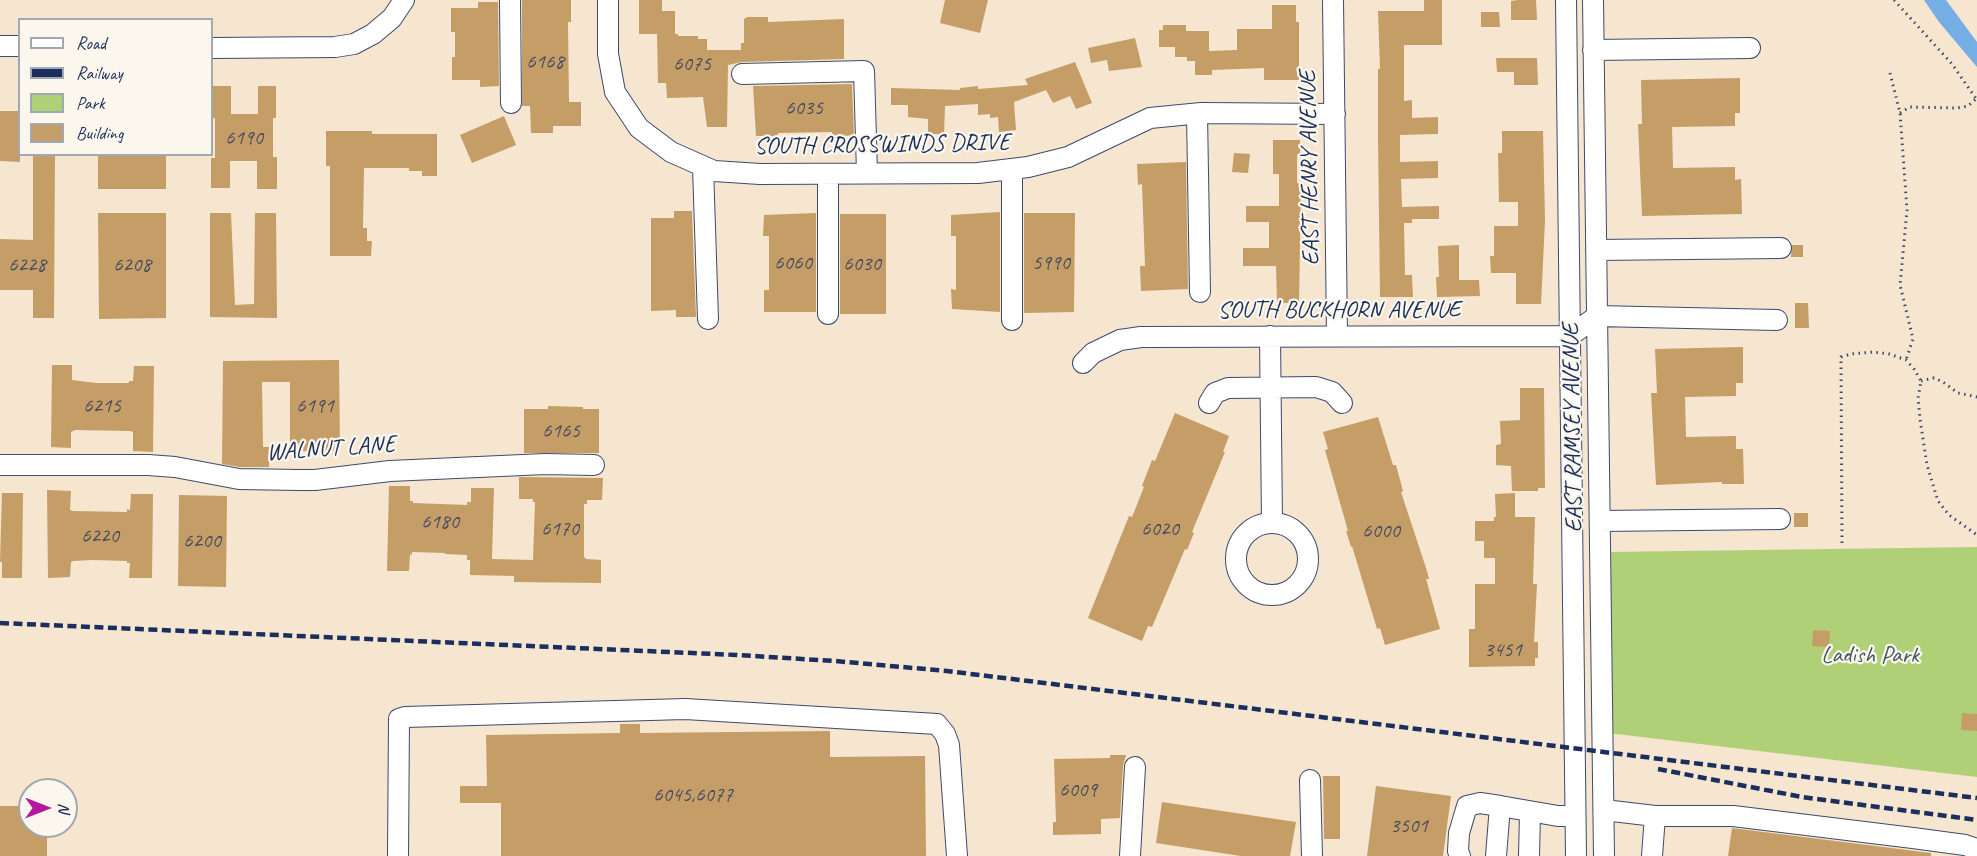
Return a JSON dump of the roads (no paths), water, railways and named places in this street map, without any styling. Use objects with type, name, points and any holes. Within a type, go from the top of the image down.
[{"type":"street","points":[[213,48],[335,47],[354,44],[373,34],[392,18],[404,0]]},
{"type":"street","points":[[510,0],[512,103]]},
{"type":"street","name":"SOUTH CROSSWINDS DRIVE","points":[[608,0],[608,54],[615,92],[639,128],[671,152],[714,171],[760,174],[978,173],[1028,167],[1068,157],[1150,118],[1197,114],[1335,114]]},
{"type":"street","name":"EAST HENRY AVENUE","points":[[1333,0],[1337,336]]},
{"type":"street","name":"EAST RAMSEY AVENUE","points":[[1566,0],[1575,856]]},
{"type":"street","name":"EAST RAMSEY AVENUE","points":[[1593,0],[1604,856]]},
{"type":"street","points":[[0,46],[18,46]]},
{"type":"street","points":[[1593,50],[1750,48]]},
{"type":"street","points":[[742,74],[864,71],[867,173]]},
{"type":"street","points":[[1197,114],[1200,292]]},
{"type":"street","points":[[703,167],[708,319]]},
{"type":"street","points":[[1012,169],[1012,320]]},
{"type":"street","points":[[828,174],[828,314]]},
{"type":"street","points":[[1596,250],[1780,248]]},
{"type":"street","points":[[1570,336],[1597,316],[1777,320]]},
{"type":"street","points":[[1270,336],[1272,523]]},
{"type":"street","name":"SOUTH BUCKHORN AVENUE","points":[[1083,363],[1093,353],[1120,340],[1141,337],[1570,336]]},
{"type":"street","points":[[1209,403],[1215,393],[1228,388],[1316,387],[1332,392],[1342,404]]},
{"type":"street","name":"WALNUT LANE","points":[[0,465],[148,465],[175,467],[239,479],[299,480],[390,471],[545,464],[594,465]]},
{"type":"street","points":[[1600,521],[1780,519]]},
{"type":"street","points":[[398,856],[399,719],[685,709],[937,724],[950,745],[957,856]]},
{"type":"street","points":[[1130,856],[1136,767]]},
{"type":"street","points":[[1310,780],[1312,856]]},
{"type":"street","points":[[1460,856],[1459,833],[1467,806],[1480,803],[1558,816],[1575,816]]},
{"type":"street","points":[[1496,856],[1500,806]]},
{"type":"street","points":[[1604,810],[1655,816],[1733,816],[1965,845],[1977,849]]},
{"type":"street","points":[[1529,856],[1530,812]]},
{"type":"street","points":[[1653,856],[1655,816]]},
{"type":"water","points":[[1924,0],[1946,0],[1977,42],[1977,67],[1939,22]]},
{"type":"railway","points":[[0,623],[835,661],[947,671],[1977,798]]},
{"type":"railway","points":[[1658,769],[1802,797],[1977,820]]},
{"type":"park label","name":"Ladish Park","points":[[1870,656]]}]
